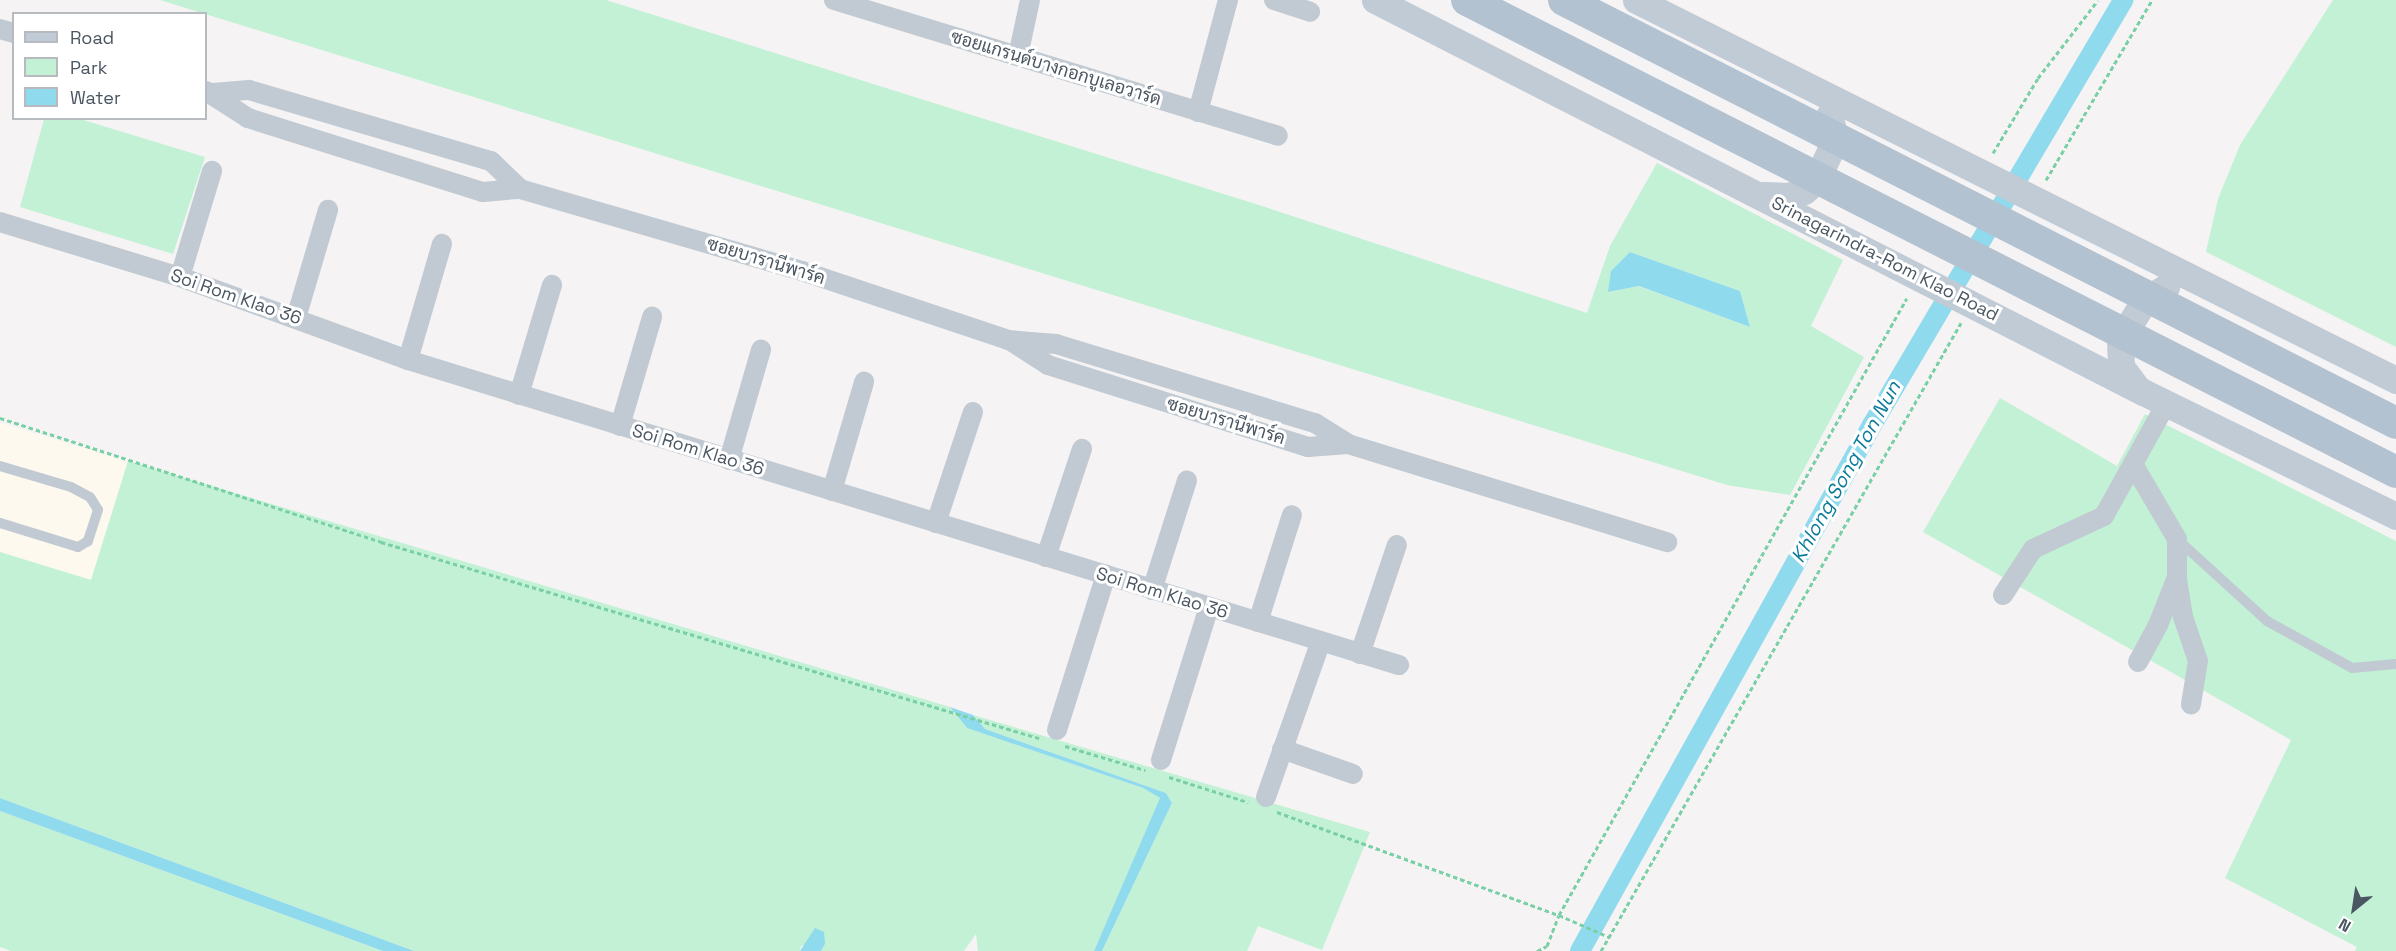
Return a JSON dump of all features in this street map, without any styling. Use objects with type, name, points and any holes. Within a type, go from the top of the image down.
[{"type":"main road","name":"Srinagarindra-Rom Klao Road","points":[[1375,0],[2155,398],[2396,516]]},
{"type":"main road","points":[[1467,0],[2396,472]]},
{"type":"main road","points":[[1564,0],[2396,423]]},
{"type":"main road","points":[[1636,0],[2396,380]]},
{"type":"main road","points":[[1761,195],[1788,196],[1804,191],[1824,167],[1834,133],[1828,114],[1810,89]]},
{"type":"main road","points":[[2155,398],[2130,382],[2121,367],[2120,340],[2125,327],[2144,301],[2159,290],[2176,284],[2201,284]]},
{"type":"street","name":"ซอยแกรนด์บางกอกบูเลอวาร์ด","points":[[834,0],[1278,136]]},
{"type":"street","points":[[1018,57],[1030,0]]},
{"type":"street","points":[[1198,112],[1228,0]]},
{"type":"street","points":[[1274,0],[1310,12]]},
{"type":"street","name":"ซอยบารานีพาร์ค","points":[[209,92],[249,90],[490,161],[520,189]]},
{"type":"street","name":"ซอยบารานีพาร์ค","points":[[209,92],[248,118],[483,192],[520,189],[802,271],[1008,340],[1048,365],[1308,447],[1348,444],[1667,542]]},
{"type":"street","points":[[180,277],[212,171]]},
{"type":"street","points":[[296,318],[328,210]]},
{"type":"street","name":"Soi Rom Klao 36","points":[[0,222],[180,277],[408,360],[1399,665]]},
{"type":"street","points":[[408,360],[442,244]]},
{"type":"street","points":[[519,395],[552,285]]},
{"type":"street","points":[[620,426],[652,317]]},
{"type":"street","points":[[729,460],[761,350]]},
{"type":"street","points":[[832,491],[864,382]]},
{"type":"street","points":[[2003,595],[2033,549],[2104,516],[2133,464],[2155,398]]},
{"type":"street","points":[[936,523],[973,412]]},
{"type":"street","points":[[1046,557],[1082,449]]},
{"type":"street","points":[[2133,464],[2177,539],[2177,577],[2183,617],[2198,661],[2190,704]]},
{"type":"street","points":[[1152,590],[1187,480]]},
{"type":"street","points":[[1258,622],[1292,514]]},
{"type":"street","points":[[1360,654],[1397,544]]},
{"type":"street","points":[[1052,738],[1106,575]]},
{"type":"street","points":[[2138,662],[2158,625],[2177,577]]},
{"type":"street","points":[[1161,760],[1209,607]]},
{"type":"street","points":[[1263,804],[1321,641]]},
{"type":"street","points":[[1282,749],[1353,774]]},
{"type":"lane","points":[[0,466],[70,487],[90,497],[98,510],[88,541],[78,547],[0,523]]},
{"type":"lane","points":[[2177,539],[2267,621],[2352,668],[2396,664]]},
{"type":"path","points":[[1991,157],[2038,78],[2098,0]]},
{"type":"path","points":[[2043,184],[2152,0]]},
{"type":"path","points":[[1537,951],[1547,946],[1559,915],[1909,295]]},
{"type":"path","points":[[1601,951],[1964,318]]},
{"type":"path","points":[[0,418],[381,542],[1052,738],[1263,804],[1559,915],[1609,937]]},
{"type":"shaded area","points":[[0,423],[128,461],[91,580],[0,552]]},
{"type":"green space","points":[[160,0],[606,0],[1262,206],[1587,313],[1610,246],[1657,163],[1843,260],[1811,326],[1864,357],[1790,495],[1727,485],[207,15],[207,12],[199,12]],"holes":[[[1630,252],[1740,291],[1750,327],[1638,286],[1609,292]]]},
{"type":"green space","points":[[2333,0],[2396,0],[2396,347],[2206,252],[2218,199],[2240,145]]},
{"type":"green space","points":[[44,120],[83,120],[205,157],[173,254],[20,207]]},
{"type":"green space","points":[[2000,398],[2117,466],[2145,414],[2396,541],[2396,951],[2355,951],[2357,947],[2225,878],[2291,740],[1923,532]]},
{"type":"green space","points":[[128,461],[950,707],[967,728],[1143,788],[1160,798],[1094,951],[978,951],[976,934],[964,951],[821,951],[825,944],[801,946],[800,951],[414,951],[0,798],[0,552],[91,580]]},
{"type":"green space","points":[[973,715],[1370,832],[1322,950],[1258,926],[1247,951],[1102,951],[1172,803],[1166,793],[985,729]]},
{"type":"green space","points":[[0,811],[383,951],[11,951],[0,947]]},
{"type":"water","points":[[1630,252],[1740,291],[1750,327],[1639,286],[1608,292],[1611,271]]},
{"type":"water","points":[[950,707],[973,715],[985,729],[1166,793],[1172,803],[1102,951],[1094,951],[1160,798],[1143,788],[967,728]]},
{"type":"water","points":[[0,798],[414,951],[383,951],[0,811]]},
{"type":"water","points":[[815,928],[824,932],[825,944],[821,951],[800,951]]},
{"type":"waterway","name":"Khlong Song Ton Nun","points":[[1580,951],[1872,425],[2123,0]]}]
